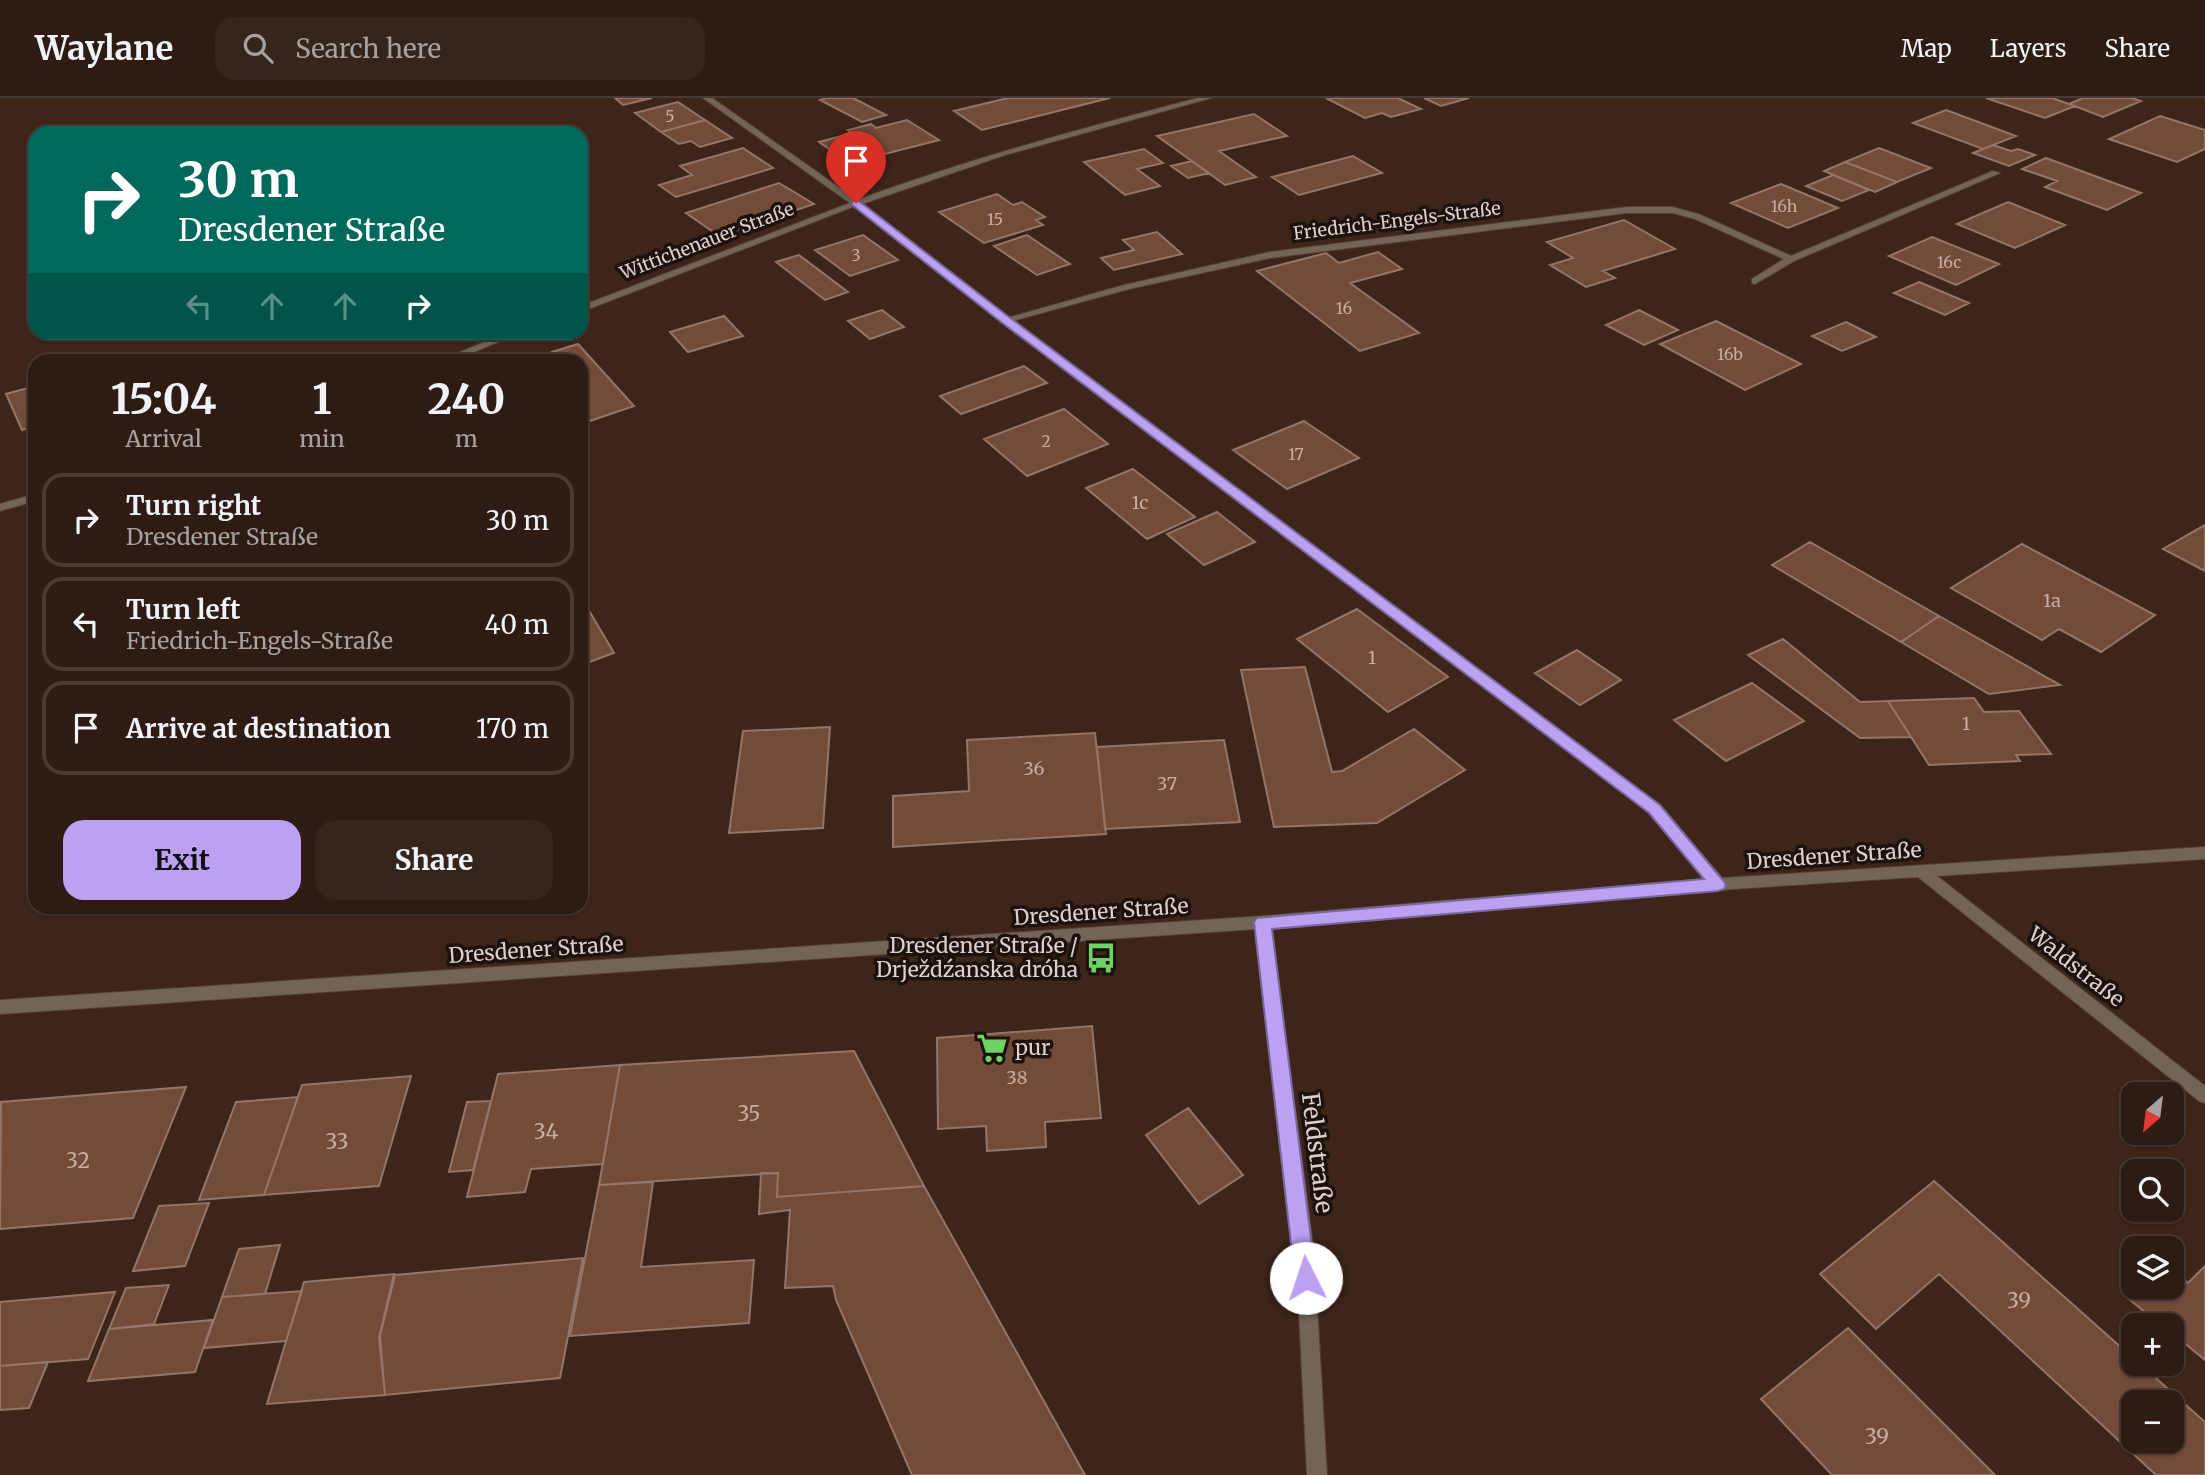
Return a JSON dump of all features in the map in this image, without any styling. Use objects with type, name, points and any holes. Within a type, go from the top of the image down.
[{"type":"street","points":[[707,98],[856,203],[1005,320],[1655,809],[1718,884]]},
{"type":"street","name":"Wittichenauer Straße","points":[[588,306],[856,203],[1014,150],[1206,98]]},
{"type":"street","points":[[1755,281],[1791,259],[1996,173]]},
{"type":"street","name":"Friedrich-Engels-Straße","points":[[1005,320],[1127,287],[1270,254],[1627,210],[1673,211],[1698,217],[1791,259]]},
{"type":"street","points":[[462,354],[498,340]]},
{"type":"street","points":[[0,508],[28,499]]},
{"type":"street","name":"Dresdener Straße","points":[[0,1007],[1263,922],[1718,884],[2205,853]]},
{"type":"street","name":"Waldstraße","points":[[1921,871],[2205,1096]]},
{"type":"street","name":"Feldstraße","points":[[1263,922],[1305,1254],[1317,1475]]},
{"type":"building","points":[[615,98],[652,98],[623,105]]},
{"type":"building","points":[[853,98],[886,115],[862,122],[820,100]]},
{"type":"building","points":[[1008,98],[1110,98],[982,130],[954,111]]},
{"type":"building","points":[[1326,98],[1398,98],[1421,109],[1391,117],[1382,113],[1365,118]]},
{"type":"building","points":[[1424,98],[1469,98],[1441,106]]},
{"type":"building","points":[[1986,98],[2052,98],[2075,106],[2045,118]]},
{"type":"building","points":[[2083,98],[2132,98],[2141,101],[2103,117],[2069,104]]},
{"type":"building","points":[[678,102],[705,120],[661,132],[635,113]]},
{"type":"building","points":[[1946,110],[2016,136],[1983,149],[1913,123]]},
{"type":"building","points":[[1254,114],[1287,136],[1219,151],[1256,177],[1225,185],[1157,136]]},
{"type":"building","points":[[2160,116],[2205,130],[2205,149],[2177,162],[2109,139]]},
{"type":"building","points":[[705,120],[732,138],[700,147],[691,141],[679,144],[661,132]]},
{"type":"building","points":[[907,120],[939,140],[861,160],[859,163],[841,162],[843,159],[819,142],[853,133],[848,130],[871,124],[876,128]]},
{"type":"building","points":[[1993,145],[2035,155],[2009,166],[1973,153]]},
{"type":"building","points":[[743,148],[773,168],[676,197],[659,185],[692,175],[680,166]]},
{"type":"building","points":[[1879,148],[1931,168],[1897,182],[1845,162]]},
{"type":"building","points":[[1144,149],[1163,163],[1137,169],[1160,186],[1125,195],[1084,162]]},
{"type":"building","points":[[1353,156],[1382,173],[1299,195],[1272,177]]},
{"type":"building","points":[[2046,158],[2141,193],[2107,210],[2045,187],[2057,181],[2022,169]]},
{"type":"building","points":[[1192,161],[1209,173],[1188,178],[1171,166]]},
{"type":"building","points":[[1845,162],[1897,182],[1875,192],[1824,171]]},
{"type":"building","points":[[1833,175],[1869,190],[1842,201],[1806,186]]},
{"type":"building","points":[[779,183],[814,204],[719,236],[686,213]]},
{"type":"building","points":[[1781,184],[1838,208],[1788,228],[1731,203]]},
{"type":"building","points":[[997,194],[1013,205],[1022,202],[1045,217],[1036,220],[1043,225],[984,243],[939,212]]},
{"type":"building","points":[[2008,202],[2065,225],[2015,248],[1957,224]]},
{"type":"building","points":[[1624,220],[1675,249],[1603,271],[1615,278],[1586,287],[1550,265],[1573,258],[1547,242]]},
{"type":"building","points":[[1157,232],[1182,254],[1114,270],[1101,258],[1134,250],[1123,240]]},
{"type":"building","points":[[863,235],[898,260],[850,276],[815,250]]},
{"type":"building","points":[[1027,235],[1070,264],[1037,275],[994,246]]},
{"type":"building","points":[[1932,237],[1999,264],[1956,285],[1889,256]]},
{"type":"building","points":[[1378,252],[1402,269],[1350,283],[1419,333],[1360,351],[1257,271],[1326,253],[1339,263]]},
{"type":"building","points":[[799,255],[848,292],[825,300],[776,262]]},
{"type":"building","points":[[1919,282],[1969,303],[1945,315],[1894,293]]},
{"type":"building","points":[[882,310],[904,327],[870,339],[848,321]]},
{"type":"building","points":[[1639,310],[1678,330],[1644,345],[1606,325]]},
{"type":"building","points":[[724,316],[743,336],[688,352],[670,332]]},
{"type":"building","points":[[1716,321],[1801,364],[1745,390],[1660,344]]},
{"type":"building","points":[[1846,322],[1876,337],[1842,351],[1812,336]]},
{"type":"building","points":[[578,344],[587,354],[554,354],[552,352]]},
{"type":"building","points":[[588,355],[634,406],[588,422]]},
{"type":"building","points":[[1024,366],[1047,383],[961,414],[940,396]]},
{"type":"building","points":[[28,388],[28,428],[22,430],[6,394]]},
{"type":"building","points":[[1064,409],[1108,444],[1027,476],[984,439]]},
{"type":"building","points":[[1304,421],[1359,458],[1287,489],[1233,450]]},
{"type":"building","points":[[1133,469],[1195,517],[1147,539],[1086,488]]},
{"type":"building","points":[[1217,512],[1255,542],[1204,565],[1167,534]]},
{"type":"building","points":[[2205,525],[2205,571],[2163,549]]},
{"type":"building","points":[[1810,542],[1939,616],[1901,642],[1772,565]]},
{"type":"building","points":[[2022,544],[2155,615],[2101,652],[2059,629],[2042,640],[1951,588]]},
{"type":"building","points":[[588,609],[614,653],[588,662]]},
{"type":"building","points":[[1357,609],[1448,677],[1388,712],[1297,639]]},
{"type":"building","points":[[1939,616],[2060,685],[1989,694],[1901,642]]},
{"type":"building","points":[[1783,639],[1860,702],[1888,701],[1911,737],[1860,738],[1748,655]]},
{"type":"building","points":[[1577,650],[1621,680],[1580,705],[1535,673]]},
{"type":"building","points":[[1305,667],[1332,772],[1342,771],[1414,729],[1465,770],[1377,823],[1274,827],[1241,670]]},
{"type":"building","points":[[1752,683],[1804,721],[1726,761],[1674,720]]},
{"type":"building","points":[[1974,698],[1984,712],[2019,711],[2051,754],[2016,755],[2020,761],[1929,765],[1888,701]]},
{"type":"building","points":[[830,727],[823,828],[729,833],[743,731]]},
{"type":"building","points":[[1095,733],[1106,834],[893,847],[893,796],[969,791],[967,740]]},
{"type":"building","points":[[1224,740],[1240,822],[1105,829],[1097,747]]},
{"type":"building","points":[[1092,1026],[1101,1118],[1045,1122],[1046,1147],[987,1151],[986,1126],[938,1129],[937,1038]]},
{"type":"building","points":[[854,1051],[924,1186],[777,1197],[778,1173],[599,1185],[620,1065]]},
{"type":"building","points":[[620,1065],[603,1164],[531,1169],[525,1192],[467,1197],[498,1074]]},
{"type":"building","points":[[411,1076],[379,1186],[264,1195],[302,1085]]},
{"type":"building","points":[[186,1087],[133,1218],[0,1229],[1,1102]]},
{"type":"building","points":[[298,1097],[264,1195],[199,1200],[236,1102]]},
{"type":"building","points":[[491,1101],[473,1170],[449,1172],[467,1102]]},
{"type":"building","points":[[1188,1108],[1243,1175],[1199,1204],[1146,1135]]},
{"type":"building","points":[[761,1173],[778,1173],[777,1197],[924,1186],[1085,1475],[912,1475],[836,1300],[833,1286],[785,1288],[790,1210],[759,1214]]},
{"type":"building","points":[[1934,1181],[2121,1347],[2121,1376],[2154,1376],[2169,1390],[2121,1390],[2121,1443],[1939,1274],[1876,1329],[1820,1274]]},
{"type":"building","points":[[653,1182],[641,1267],[754,1260],[749,1323],[570,1336],[599,1185]]},
{"type":"building","points":[[209,1203],[185,1266],[133,1271],[159,1206]]},
{"type":"building","points":[[280,1245],[265,1294],[222,1297],[239,1249]]},
{"type":"building","points":[[583,1258],[560,1378],[385,1395],[380,1336],[395,1275]]},
{"type":"building","points":[[2205,1266],[2205,1360],[2184,1343],[2184,1313],[2146,1313],[2129,1299],[2184,1299],[2184,1280],[2188,1283]]},
{"type":"building","points":[[394,1274],[379,1338],[385,1395],[267,1404],[304,1282]]},
{"type":"building","points":[[169,1285],[154,1324],[109,1329],[126,1288]]},
{"type":"building","points":[[302,1291],[286,1341],[204,1348],[222,1297]]},
{"type":"building","points":[[115,1292],[88,1359],[0,1366],[0,1302]]},
{"type":"building","points":[[213,1320],[195,1372],[88,1381],[109,1329]]},
{"type":"building","points":[[1848,1328],[1995,1475],[1832,1475],[1761,1399]]},
{"type":"building","points":[[48,1362],[29,1408],[0,1410],[0,1366]]},
{"type":"building","points":[[2184,1403],[2205,1422],[2205,1475],[2156,1475],[2132,1453],[2184,1453]]},
{"type":"place","name":"Dresdener Straße / Drježdźanska dróha","points":[[1101,958]]},
{"type":"place","name":"pur","points":[[992,1048]]},
{"type":"route","points":[[856,203],[1005,320],[1655,809],[1718,884],[1263,922],[1306,1278]]}]
